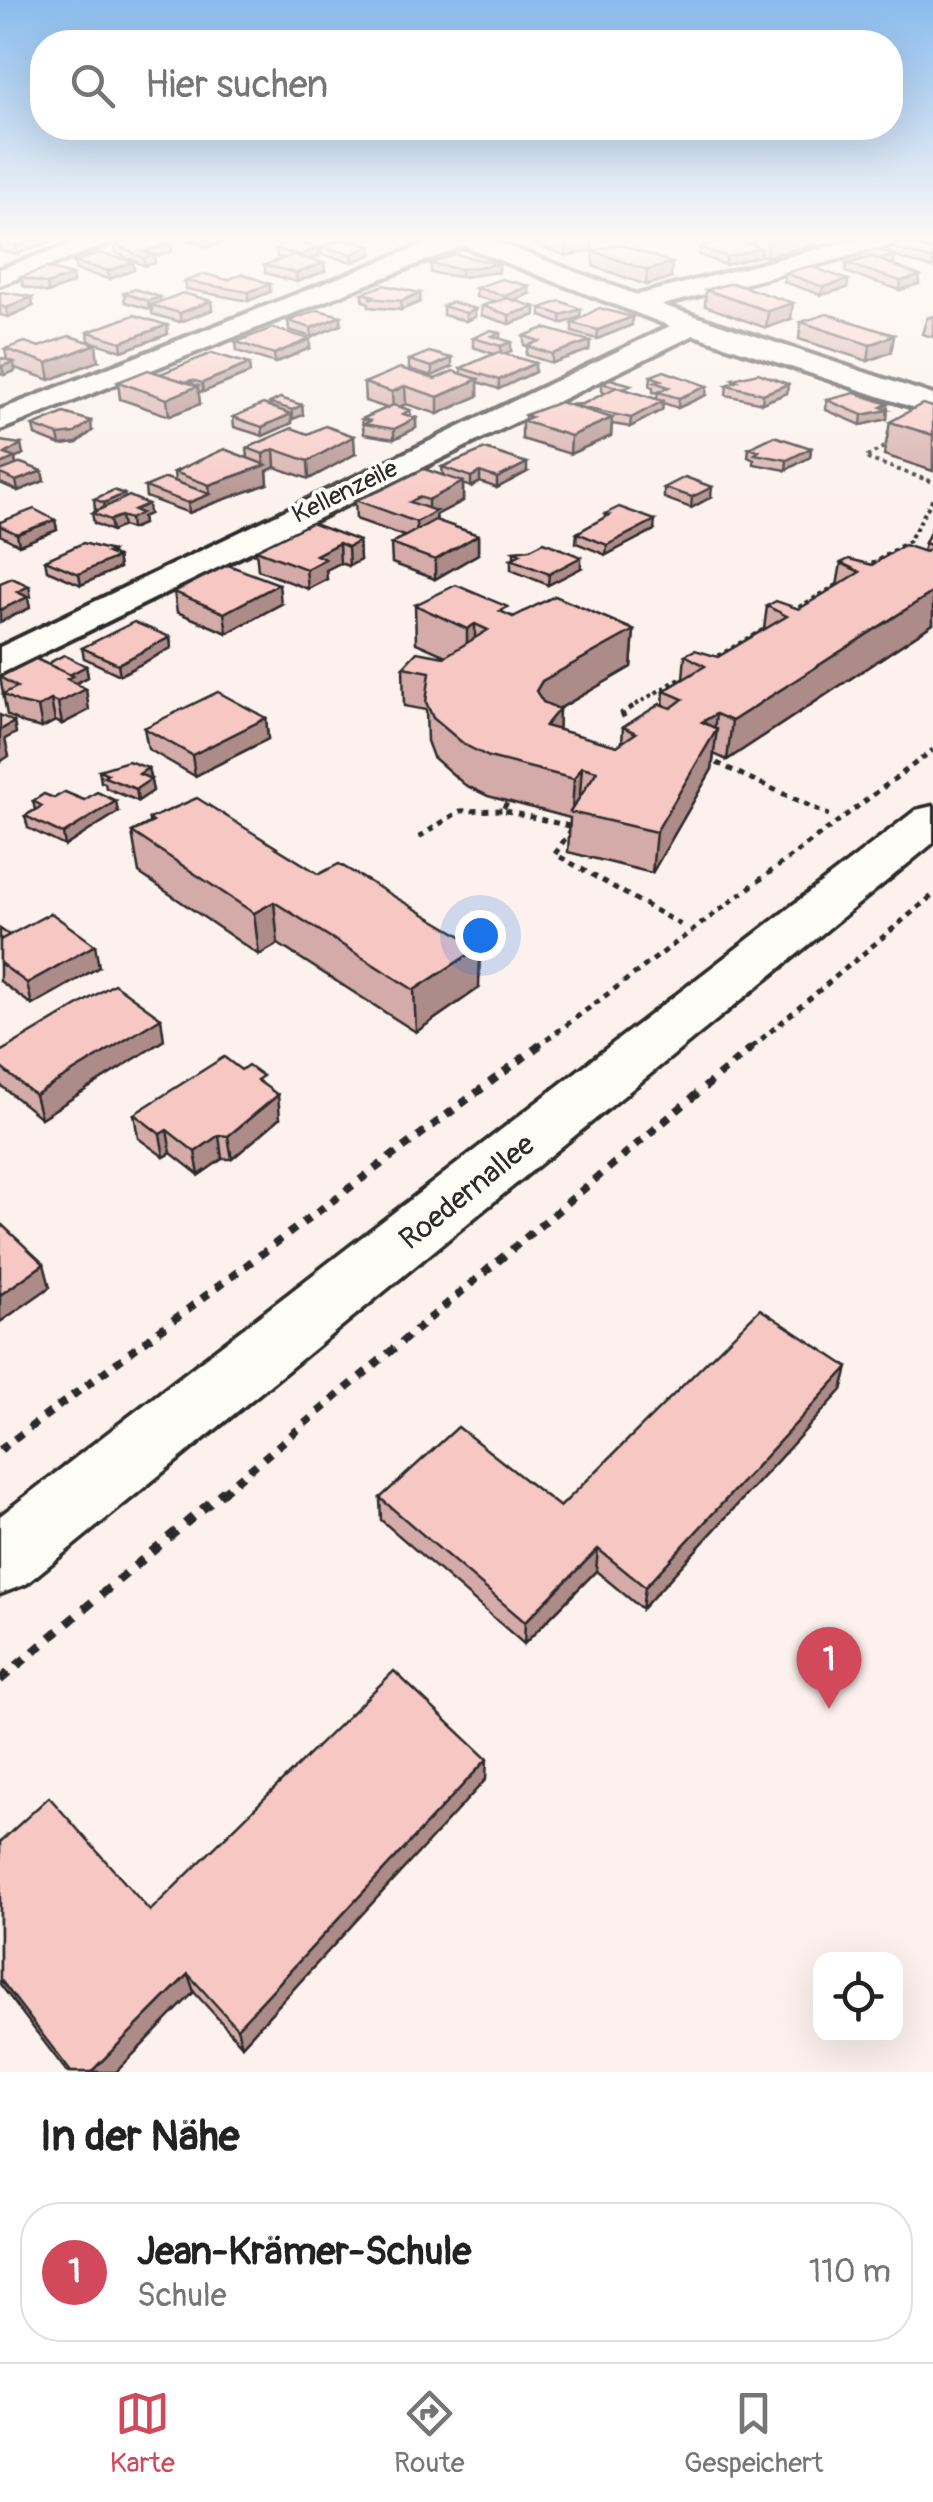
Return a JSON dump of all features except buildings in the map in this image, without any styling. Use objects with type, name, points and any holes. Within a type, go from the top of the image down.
[{"type":"main road","name":"Roedernallee","points":[[0,1560],[933,820]]},
{"type":"street","points":[[0,421],[213,337]]},
{"type":"street","name":"Kellenzeile","points":[[0,662],[668,337]]},
{"type":"street","points":[[724,337],[933,405]]},
{"type":"street","points":[[867,384],[916,369]]},
{"type":"path","points":[[895,440],[864,458],[933,482]]},
{"type":"path","points":[[786,615],[909,541],[933,498]]},
{"type":"path","points":[[868,566],[886,573]]},
{"type":"path","points":[[704,664],[770,625]]},
{"type":"path","points":[[633,736],[622,713],[688,674]]},
{"type":"path","points":[[0,1450],[933,750]]},
{"type":"path","points":[[705,758],[829,815]]},
{"type":"path","points":[[502,810],[507,803]]},
{"type":"path","points":[[419,837],[460,811],[502,810],[573,827],[554,854],[681,925]]},
{"type":"path","points":[[0,1680],[933,895]]},
{"type":"place","name":"Jean-Krämer-Schule","points":[[829,1709]]}]
